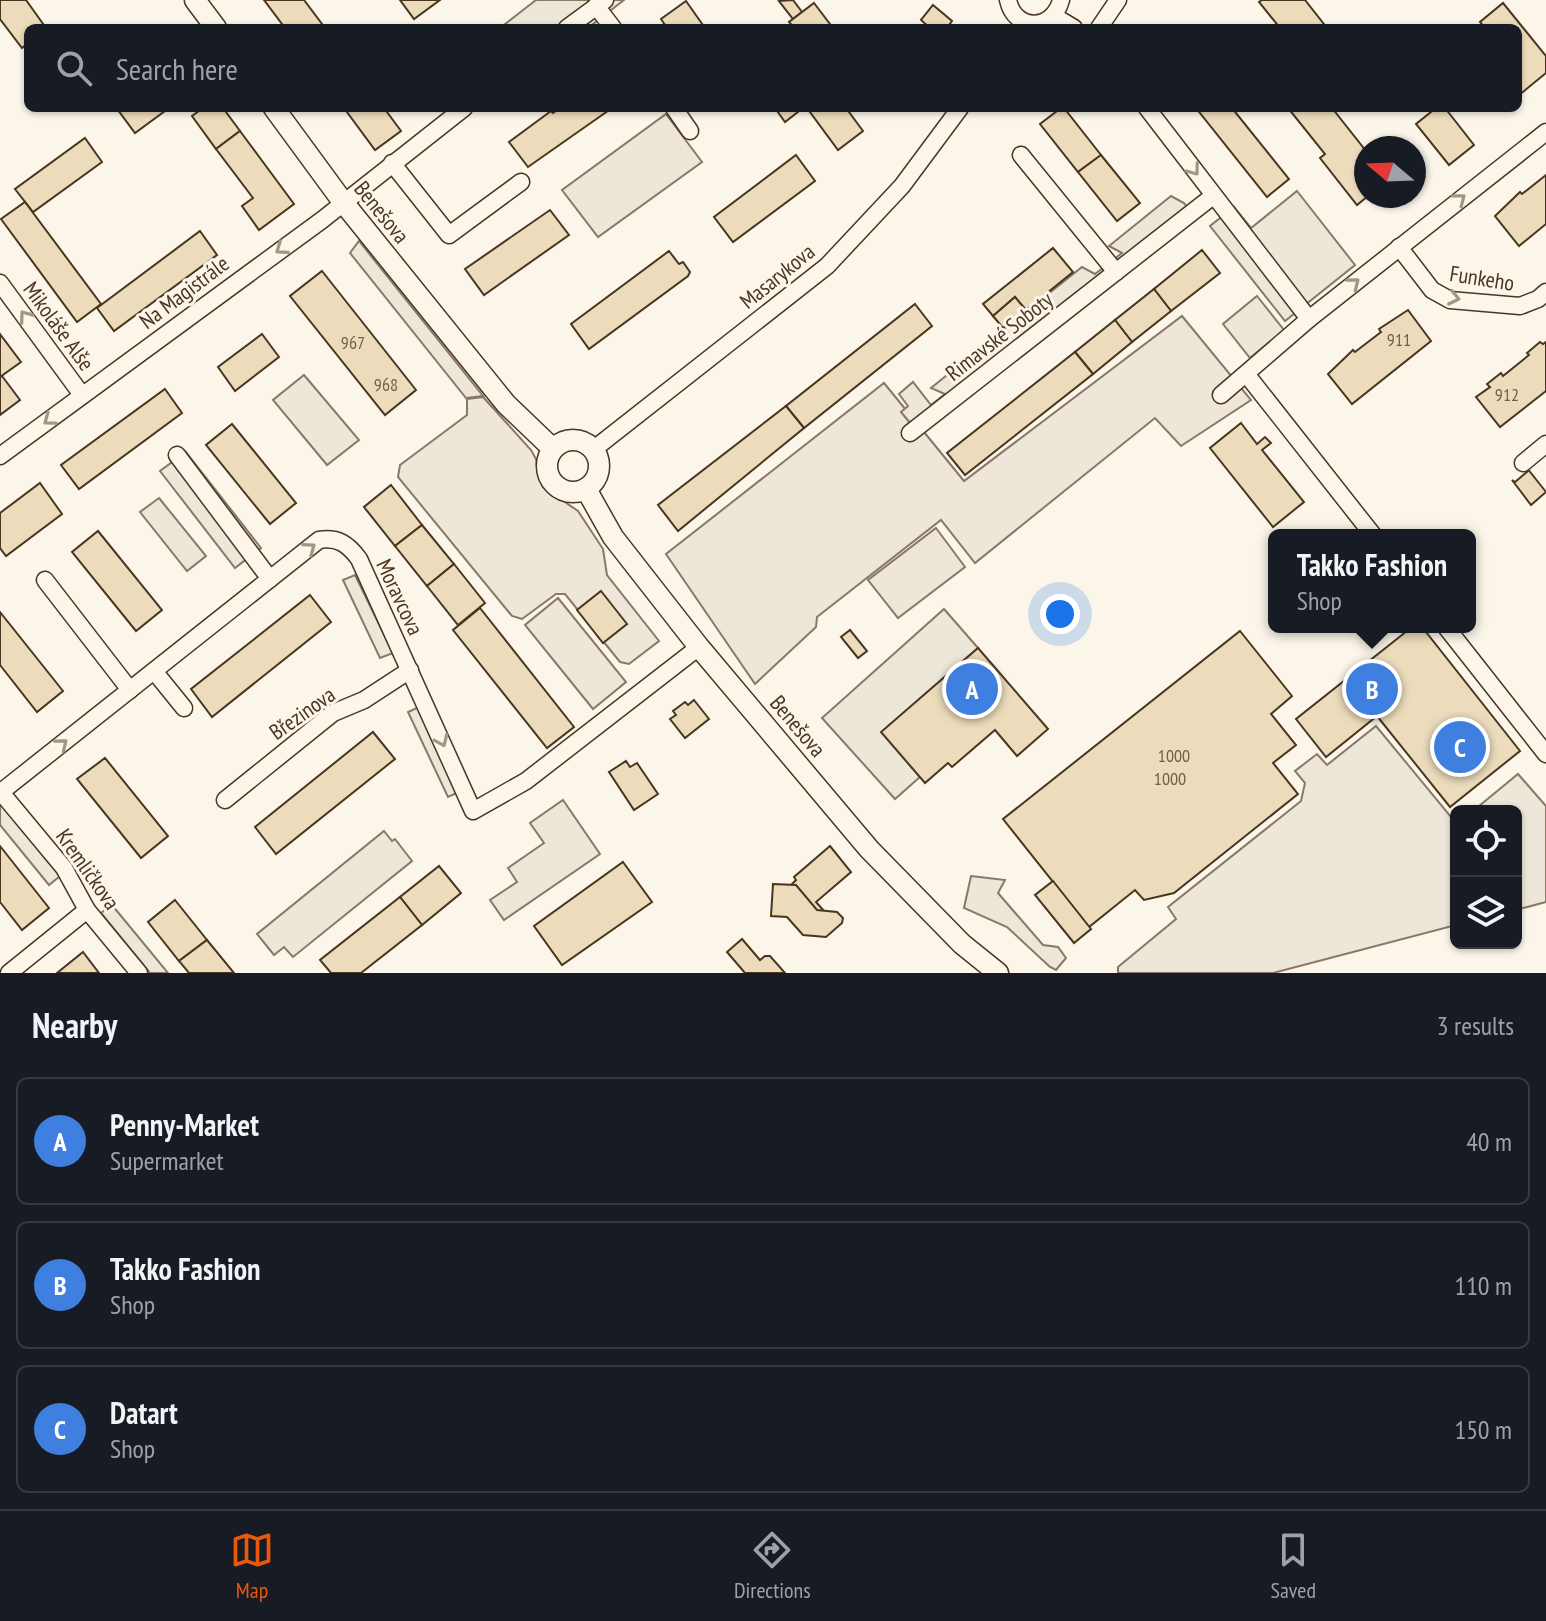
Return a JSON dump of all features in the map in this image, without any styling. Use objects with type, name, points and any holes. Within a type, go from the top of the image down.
[{"type":"street","points":[[195,0],[213,24]]},
{"type":"street","points":[[1008,0],[1018,24]]},
{"type":"street","points":[[1102,24],[1118,0]]},
{"type":"street","points":[[572,24],[601,3],[611,24]]},
{"type":"street","points":[[1038,24],[1049,21],[1058,8],[1071,24]]},
{"type":"street","name":"Benešova","points":[[277,112],[343,202],[514,415],[553,449]]},
{"type":"street","name":"Na Magistrále","points":[[0,456],[322,220],[459,112]]},
{"type":"street","points":[[677,112],[690,131]]},
{"type":"street","name":"Masarykova","points":[[594,449],[827,266],[902,186],[957,112]]},
{"type":"street","points":[[1150,112],[1309,319]]},
{"type":"street","points":[[1221,395],[1309,319],[1546,132]]},
{"type":"street","points":[[1021,155],[1116,272]]},
{"type":"street","points":[[392,163],[449,235],[521,182]]},
{"type":"street","name":"Rimavské Soboty","points":[[910,433],[1213,196]]},
{"type":"street","name":"Funkeho","points":[[1399,247],[1432,290],[1450,300],[1520,306],[1546,292]]},
{"type":"street","name":"Mikoláše Alše","points":[[0,283],[82,395]]},
{"type":"street","points":[[1247,375],[1368,529]]},
{"type":"street","points":[[573,439],[594,449],[600,464],[599,471],[586,489],[564,491],[553,483],[547,462],[553,449],[573,439]]},
{"type":"street","points":[[1523,463],[1546,444]]},
{"type":"street","points":[[177,455],[270,579]]},
{"type":"street","name":"Benešova","points":[[586,489],[613,537],[699,647],[869,849],[962,944],[998,973]]},
{"type":"street","name":"Moravcova","points":[[1,792],[319,540],[340,541],[351,548],[359,559],[473,811],[526,781],[699,647]]},
{"type":"street","points":[[45,580],[130,690]]},
{"type":"street","points":[[1451,633],[1546,754]]},
{"type":"street","name":"Březinova","points":[[225,800],[333,713],[364,700],[410,670]]},
{"type":"street","points":[[154,671],[184,708]]},
{"type":"street","name":"Kremličkova","points":[[1,792],[64,868],[87,910],[139,973]]},
{"type":"street","points":[[0,965],[8,973],[87,910]]},
{"type":"shaded area","points":[[536,0],[624,0],[593,24],[505,24]]},
{"type":"shaded area","points":[[666,114],[702,162],[598,237],[562,190]]},
{"type":"shaded area","points":[[1297,191],[1355,265],[1285,321],[1210,226],[1234,207],[1251,228]]},
{"type":"shaded area","points":[[1171,196],[1184,203],[1194,215],[919,434],[901,412],[908,406],[899,394],[913,382],[931,405],[945,394],[931,388],[978,350],[991,354],[997,348],[985,344],[1082,267],[1095,274],[1122,253],[1109,246]]},
{"type":"shaded area","points":[[359,241],[483,396],[466,398],[350,253]]},
{"type":"shaded area","points":[[1257,296],[1284,330],[1250,358],[1223,324]]},
{"type":"shaded area","points":[[1182,316],[1251,400],[1181,446],[1155,418],[975,563],[941,520],[817,617],[816,627],[755,684],[666,554],[884,383],[964,481]]},
{"type":"shaded area","points":[[304,375],[359,440],[327,465],[273,400]]},
{"type":"shaded area","points":[[483,397],[531,450],[543,487],[578,511],[603,549],[607,575],[659,641],[629,664],[620,662],[565,594],[556,594],[522,619],[512,616],[398,477],[400,465],[467,415],[467,399]]},
{"type":"shaded area","points":[[186,452],[261,548],[235,568],[160,471]]},
{"type":"shaded area","points":[[159,498],[206,556],[187,571],[140,512]]},
{"type":"shaded area","points":[[936,528],[965,567],[898,618],[868,580]]},
{"type":"shaded area","points":[[355,575],[393,653],[380,658],[343,580]]},
{"type":"shaded area","points":[[558,598],[626,682],[593,709],[525,625]]},
{"type":"shaded area","points":[[944,609],[978,648],[882,732],[920,777],[895,799],[822,718]]},
{"type":"shaded area","points":[[419,707],[459,792],[448,797],[408,712]]},
{"type":"shaded area","points":[[1376,726],[1450,816],[1450,927],[1273,973],[1118,973],[1118,967],[1176,919],[1168,907],[1301,801],[1305,783],[1295,771],[1317,754],[1327,765]]},
{"type":"shaded area","points":[[1518,774],[1546,806],[1546,902],[1522,908],[1522,805],[1480,805]]},
{"type":"shaded area","points":[[563,800],[600,854],[504,920],[490,900],[517,882],[508,868],[544,843],[530,823]]},
{"type":"shaded area","points":[[0,803],[60,876],[49,885],[0,825]]},
{"type":"shaded area","points":[[384,831],[392,841],[395,839],[412,861],[293,957],[284,947],[274,955],[257,934]]},
{"type":"shaded area","points":[[971,876],[1005,880],[998,893],[1043,945],[1058,947],[1066,958],[1056,970],[1007,927],[964,908]]},
{"type":"shaded area","points":[[112,905],[168,973],[150,973],[101,913]]},
{"type":"building","points":[[0,0],[26,0],[43,24],[24,24],[22,48],[0,19]]},
{"type":"building","points":[[264,0],[304,0],[322,24],[282,24]]},
{"type":"building","points":[[400,0],[440,0],[414,19]]},
{"type":"building","points":[[793,0],[802,12],[793,19],[779,1]]},
{"type":"building","points":[[1305,0],[1324,24],[1277,24],[1259,2]]},
{"type":"building","points":[[686,1],[702,24],[664,24],[661,19]]},
{"type":"building","points":[[814,3],[830,24],[791,24],[789,22]]},
{"type":"building","points":[[1503,3],[1520,24],[1482,24],[1480,22]]},
{"type":"building","points":[[933,5],[952,21],[950,24],[926,24],[921,20]]},
{"type":"building","points":[[1522,26],[1546,56],[1546,73],[1522,93]]},
{"type":"building","points":[[119,112],[164,112],[135,133]]},
{"type":"building","points":[[198,112],[226,112],[240,131],[216,149],[192,116]]},
{"type":"building","points":[[347,112],[387,112],[401,131],[375,150]]},
{"type":"building","points":[[550,112],[606,112],[528,167],[509,142]]},
{"type":"building","points":[[778,112],[798,112],[785,122]]},
{"type":"building","points":[[810,112],[849,112],[863,131],[838,150]]},
{"type":"building","points":[[1056,112],[1067,112],[1101,155],[1078,172],[1040,124]]},
{"type":"building","points":[[1199,112],[1235,112],[1289,179],[1267,197]]},
{"type":"building","points":[[1291,112],[1335,112],[1354,136],[1354,201],[1320,158],[1325,154]]},
{"type":"building","points":[[1431,112],[1448,112],[1474,145],[1449,165],[1416,124]]},
{"type":"building","points":[[240,131],[294,204],[259,230],[242,206],[253,198],[216,149]]},
{"type":"building","points":[[85,138],[102,162],[33,212],[15,189]]},
{"type":"building","points":[[796,155],[815,181],[733,242],[714,217]]},
{"type":"building","points":[[1101,155],[1140,203],[1117,221],[1078,172]]},
{"type":"building","points":[[1546,175],[1546,224],[1519,246],[1495,216],[1520,192],[1522,194]]},
{"type":"building","points":[[25,202],[101,304],[77,322],[1,219]]},
{"type":"building","points":[[550,210],[569,235],[484,295],[465,269]]},
{"type":"building","points":[[200,231],[217,255],[114,331],[97,308]]},
{"type":"building","points":[[1053,248],[1073,272],[1026,310],[1015,297],[993,316],[983,304]]},
{"type":"building","points":[[1202,250],[1220,273],[1171,311],[1154,289]]},
{"type":"building","points":[[669,251],[679,264],[683,262],[690,272],[688,276],[589,349],[571,324]]},
{"type":"building","points":[[322,271],[416,390],[385,415],[290,296]]},
{"type":"building","points":[[1154,289],[1171,311],[1132,342],[1115,320]]},
{"type":"building","points":[[1015,297],[1026,310],[1003,328],[993,316]]},
{"type":"building","points":[[915,304],[932,326],[804,428],[786,406]]},
{"type":"building","points":[[1408,310],[1431,341],[1352,404],[1328,374],[1353,350],[1355,352],[1381,332],[1379,329]]},
{"type":"building","points":[[1115,320],[1132,342],[1093,374],[1075,352]]},
{"type":"building","points":[[0,334],[21,362],[0,377]]},
{"type":"building","points":[[262,334],[279,357],[235,391],[218,367]]},
{"type":"building","points":[[1540,342],[1546,342],[1546,391],[1500,427],[1476,397],[1490,387],[1487,384],[1501,373],[1503,376],[1529,355],[1527,353]]},
{"type":"building","points":[[1075,352],[1093,374],[965,475],[947,453]]},
{"type":"building","points":[[0,377],[20,400],[0,415]]},
{"type":"building","points":[[165,389],[182,413],[79,489],[61,465]]},
{"type":"building","points":[[786,406],[804,428],[678,531],[658,505]]},
{"type":"building","points":[[1241,423],[1257,444],[1265,437],[1271,443],[1262,450],[1304,502],[1273,527],[1210,448]]},
{"type":"building","points":[[232,424],[296,503],[270,524],[206,445]]},
{"type":"building","points":[[1527,468],[1546,492],[1531,505],[1512,480],[1515,482],[1528,471]]},
{"type":"building","points":[[40,483],[62,514],[6,556],[0,548],[0,513]]},
{"type":"building","points":[[391,485],[422,525],[395,546],[364,507]]},
{"type":"building","points":[[422,525],[454,564],[427,586],[395,546]]},
{"type":"building","points":[[98,531],[162,610],[136,631],[72,552]]},
{"type":"building","points":[[454,564],[485,603],[458,625],[427,586]]},
{"type":"building","points":[[601,591],[627,624],[603,643],[577,610]]},
{"type":"building","points":[[310,595],[331,622],[212,717],[191,689]]},
{"type":"building","points":[[480,608],[574,727],[547,748],[453,630]]},
{"type":"building","points":[[0,612],[63,691],[37,712],[0,665]]},
{"type":"building","points":[[850,630],[867,651],[858,658],[841,637]]},
{"type":"building","points":[[1240,631],[1292,696],[1271,714],[1296,745],[1273,763],[1298,794],[1174,893],[1144,900],[1135,890],[1089,927],[1003,819]]},
{"type":"building","points":[[1404,633],[1427,633],[1520,751],[1450,807],[1377,716],[1326,757],[1296,719]]},
{"type":"building","points":[[978,648],[1048,729],[1017,756],[995,730],[952,767],[948,763],[925,783],[881,732]]},
{"type":"building","points":[[694,700],[709,719],[685,738],[670,719],[676,715],[673,711],[685,702],[688,705]]},
{"type":"building","points":[[373,732],[395,759],[276,854],[255,827]]},
{"type":"building","points":[[105,758],[168,836],[141,858],[77,779]]},
{"type":"building","points":[[626,761],[630,767],[637,763],[658,794],[634,810],[609,772]]},
{"type":"building","points":[[0,846],[49,908],[22,930],[0,902]]},
{"type":"building","points":[[830,846],[851,872],[816,902],[825,912],[818,919],[790,886],[796,880],[794,877]]},
{"type":"building","points":[[623,862],[652,902],[562,965],[534,926]]},
{"type":"building","points":[[439,866],[461,893],[422,925],[400,897]]},
{"type":"building","points":[[1053,881],[1091,929],[1074,943],[1035,895]]},
{"type":"building","points":[[773,884],[796,885],[817,910],[837,912],[843,918],[842,923],[826,937],[803,935],[787,917],[771,916]]},
{"type":"building","points":[[400,897],[422,925],[361,973],[331,973],[320,960]]},
{"type":"building","points":[[175,900],[207,940],[179,961],[148,922]]},
{"type":"building","points":[[742,939],[760,960],[770,956],[785,973],[745,973],[727,952]]},
{"type":"building","points":[[207,940],[234,973],[189,973],[179,961]]},
{"type":"building","points":[[83,952],[99,973],[57,973]]},
{"type":"place","name":"Penny-Market","points":[[972,689]]},
{"type":"place","name":"Takko Fashion","points":[[1372,689]]},
{"type":"place","name":"Datart","points":[[1460,747]]}]
